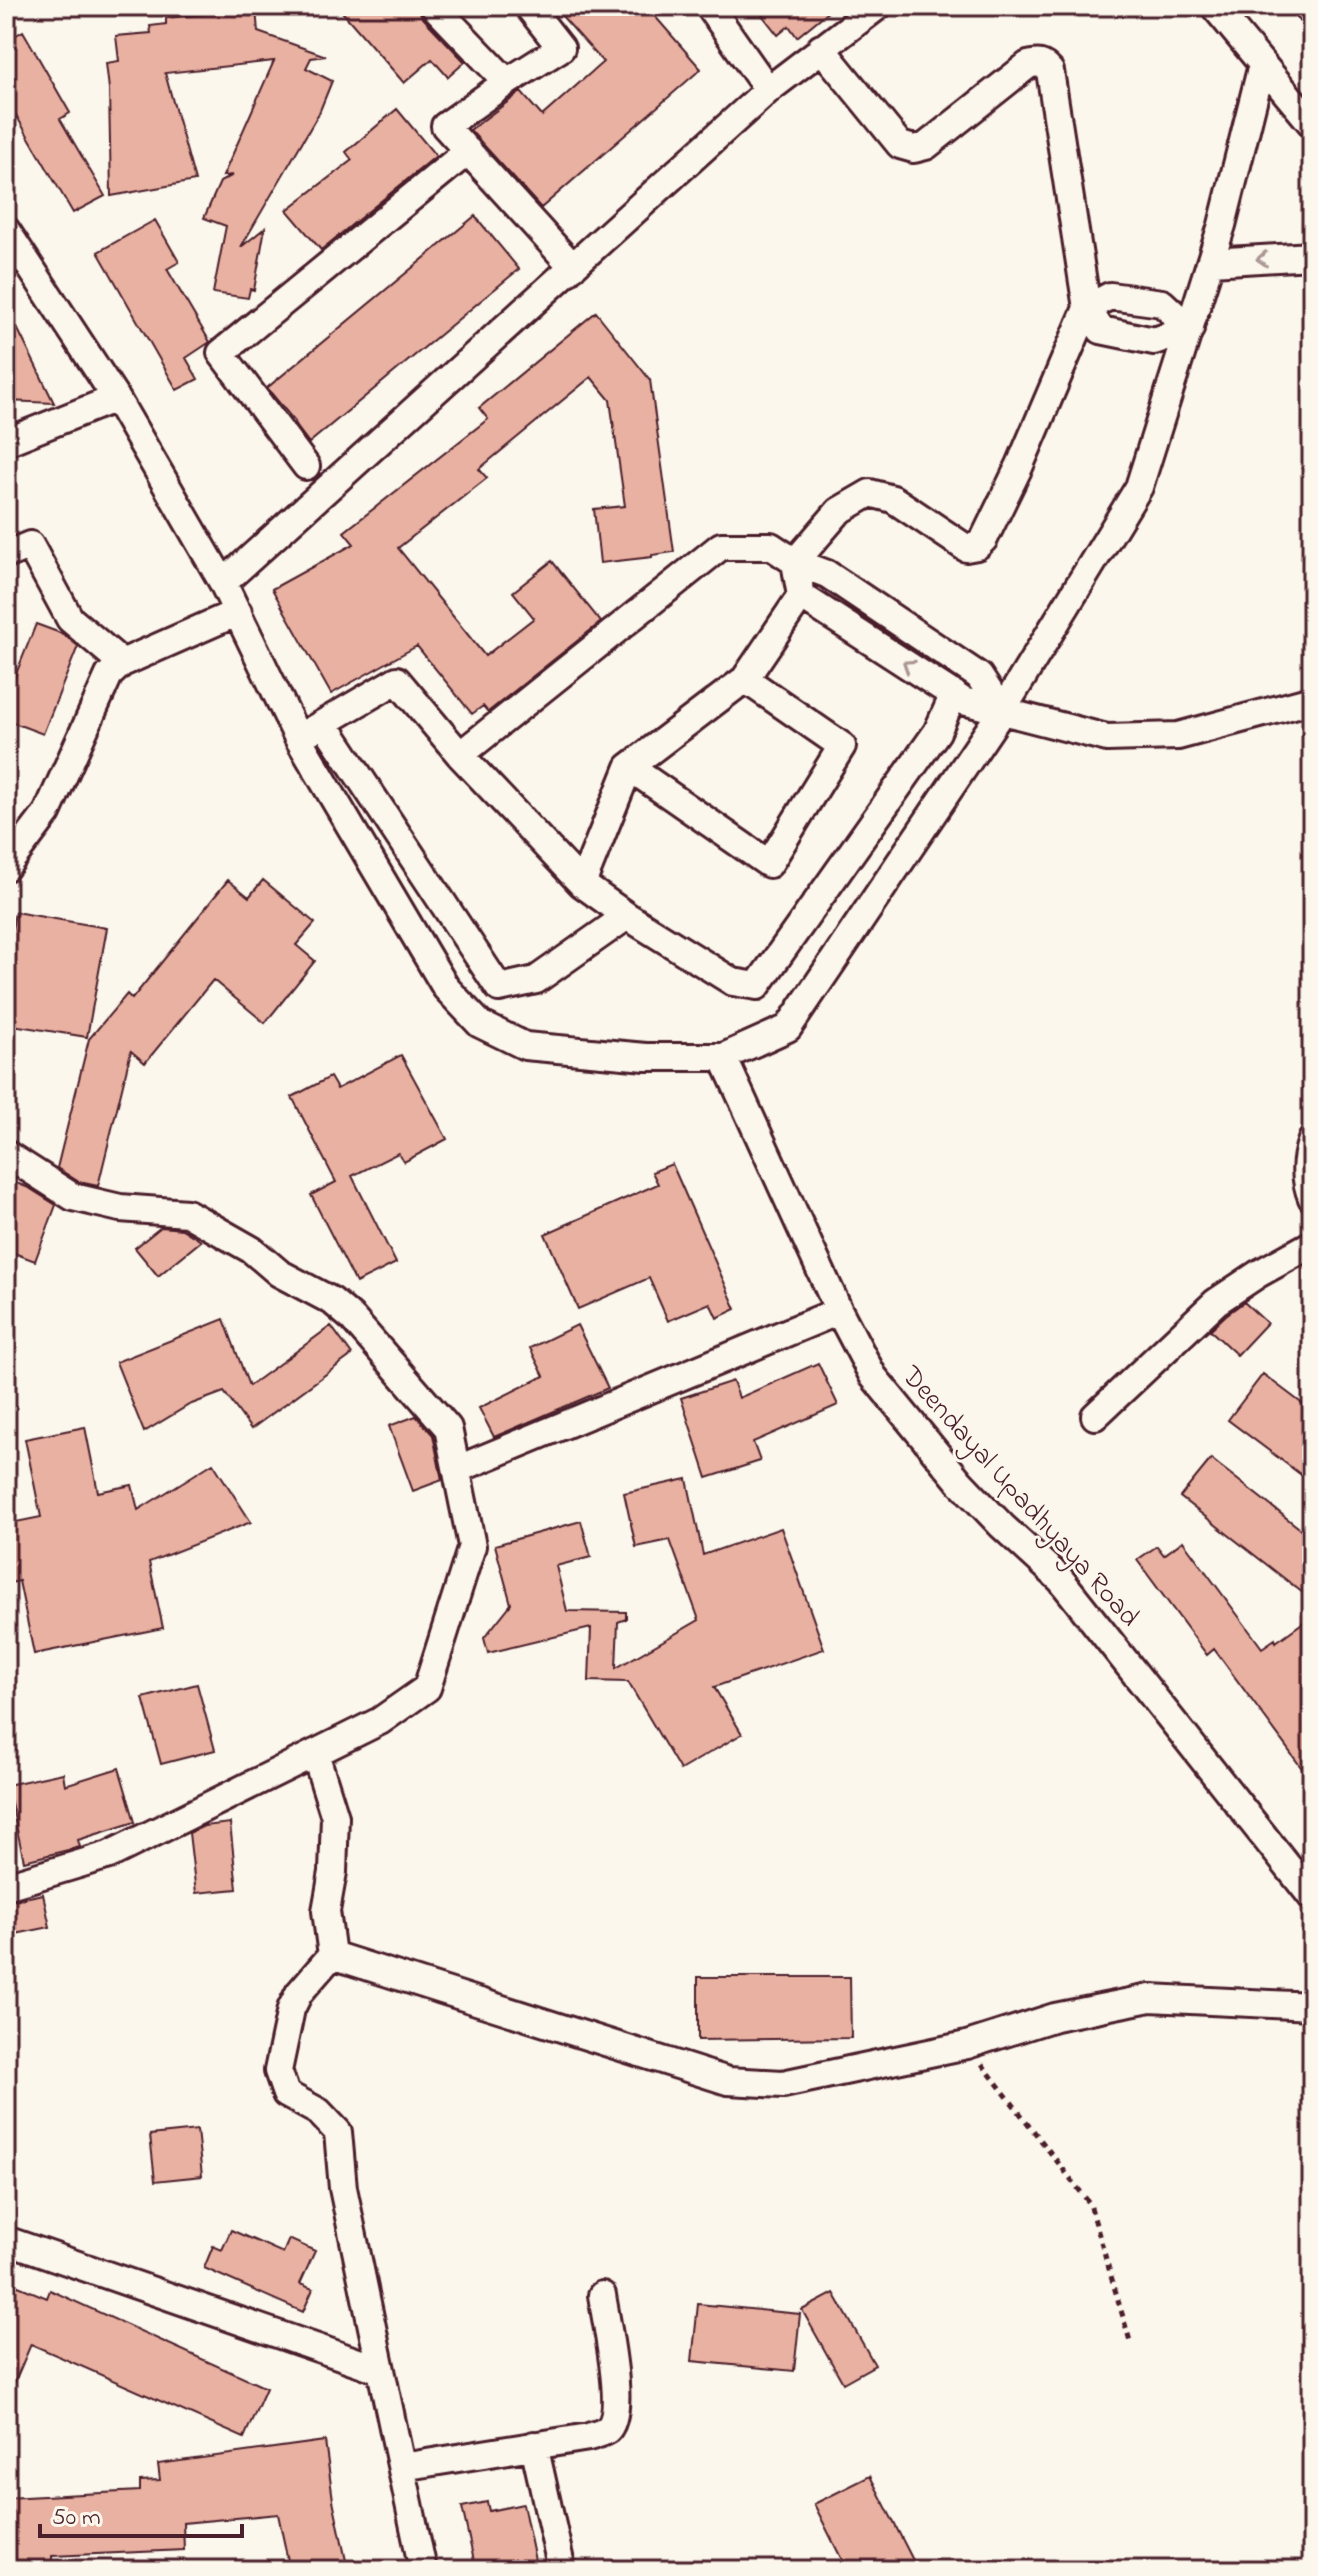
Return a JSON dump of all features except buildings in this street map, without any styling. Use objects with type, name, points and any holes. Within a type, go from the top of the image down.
[{"type":"street","points":[[434,6],[507,82]]},
{"type":"street","points":[[528,6],[561,48],[445,126],[573,267]]},
{"type":"street","points":[[709,6],[768,90]]},
{"type":"street","points":[[223,583],[768,90],[878,6]]},
{"type":"street","points":[[1214,6],[1312,124]]},
{"type":"street","points":[[1306,6],[1312,13]]},
{"type":"street","points":[[821,48],[900,145],[914,149],[926,146],[1028,65],[1038,62],[1044,65],[1050,71],[1087,308],[1101,330],[1154,341],[1190,329]]},
{"type":"street","points":[[6,230],[116,398],[223,583],[298,738],[446,988],[480,1024],[525,1046],[646,1057],[723,1057],[788,1028],[1002,711],[1139,487],[1211,262],[1262,65]]},
{"type":"street","points":[[306,466],[221,353],[468,151]]},
{"type":"street","points":[[1211,262],[1312,256]]},
{"type":"street","points":[[795,562],[839,511],[870,493],[893,499],[966,548],[977,546],[993,525],[1087,308],[1110,296],[1162,303],[1190,329]]},
{"type":"street","points":[[6,442],[116,398]]},
{"type":"street","points":[[6,555],[30,545],[70,619],[122,663]]},
{"type":"street","points":[[460,755],[721,546],[771,546],[795,562],[827,574],[979,676],[1002,711]]},
{"type":"street","points":[[582,884],[629,767],[745,679],[801,596],[795,562]]},
{"type":"street","points":[[801,596],[963,701],[1107,738],[1178,736],[1312,700]]},
{"type":"street","points":[[6,867],[47,813],[109,675],[122,663],[238,612]]},
{"type":"street","points":[[629,767],[769,864],[842,746],[745,679]]},
{"type":"street","points":[[298,738],[397,680],[460,755],[582,884],[733,982],[757,986],[937,732],[954,694]]},
{"type":"street","points":[[324,723],[499,988],[536,980],[627,916]]},
{"type":"street","name":"Deendayal Upadhyaya Road","points":[[723,1057],[839,1311],[873,1376],[960,1482],[1061,1580],[1312,1897]]},
{"type":"street","points":[[1312,1140],[1306,1156],[1308,1188],[1312,1198]]},
{"type":"street","points":[[6,1154],[73,1197],[120,1208],[187,1213],[252,1250],[279,1273],[332,1301],[353,1319],[448,1428],[472,1546],[427,1688],[380,1721],[109,1855],[6,1886]]},
{"type":"street","points":[[1095,1416],[1216,1302],[1312,1244]]},
{"type":"street","points":[[458,1469],[839,1311]]},
{"type":"street","points":[[315,1753],[335,1817],[333,1872],[326,1911],[332,1955],[299,1993],[291,2009],[278,2071],[286,2094],[319,2112],[338,2132],[343,2188],[423,2570]]},
{"type":"street","points":[[332,1955],[728,2081],[783,2084],[967,2045],[1055,2017],[1150,1998],[1312,2006]]},
{"type":"street","points":[[6,2240],[381,2370]]},
{"type":"street","points":[[402,2467],[589,2437],[607,2430],[616,2415],[617,2394],[602,2295]]},
{"type":"street","points":[[534,2445],[562,2570]]},
{"type":"path","points":[[967,2045],[1090,2204],[1130,2341]]}]
